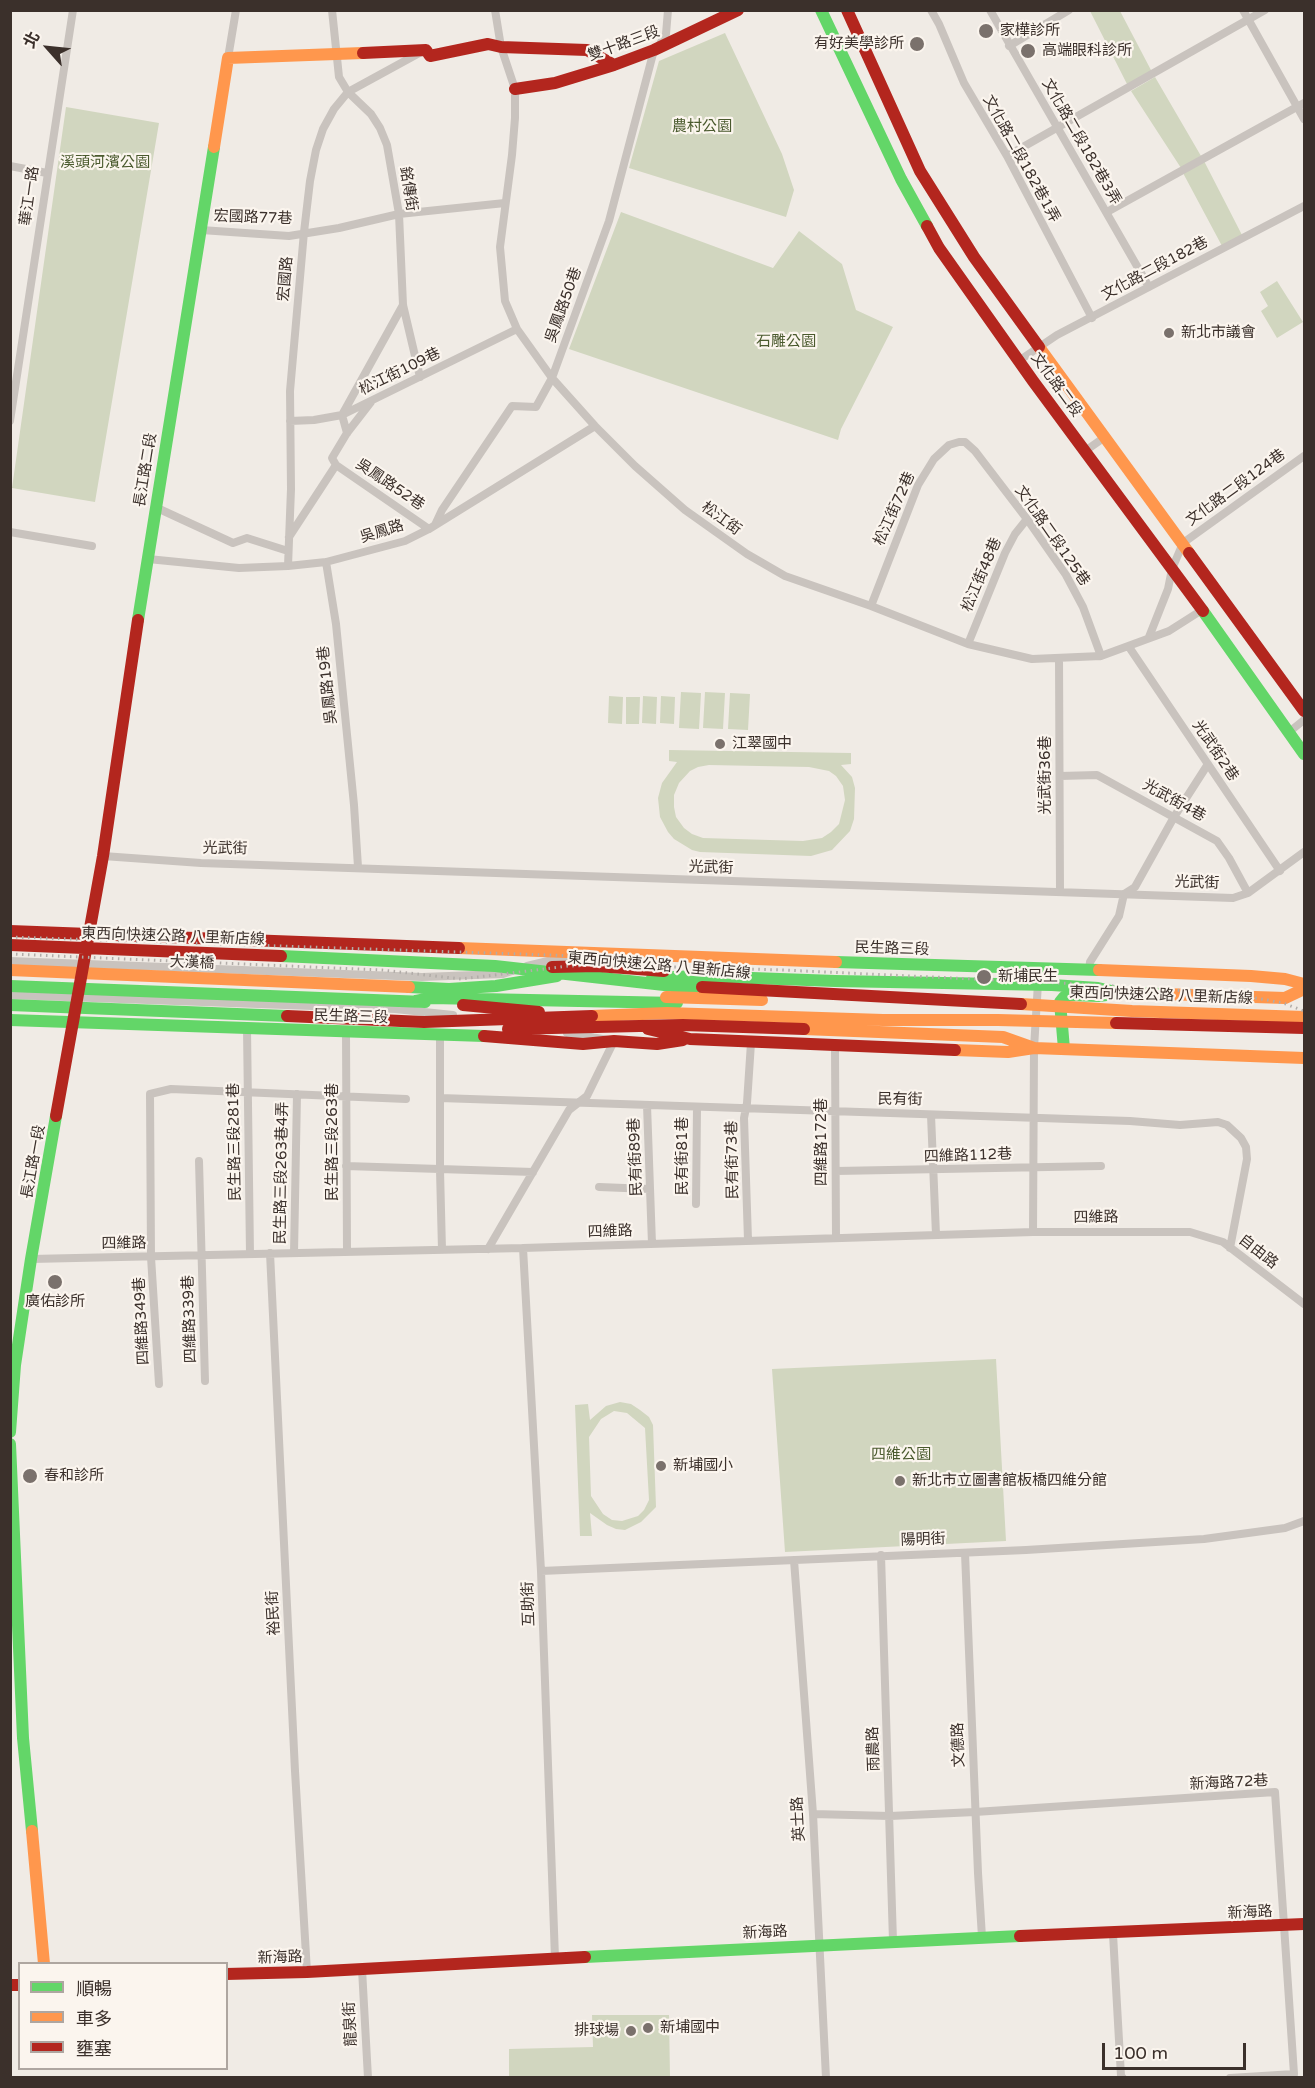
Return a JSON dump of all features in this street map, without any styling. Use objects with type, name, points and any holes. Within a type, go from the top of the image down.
[{"type":"main road","name":"雙十路三段","points":[[515,89],[555,83],[614,65],[656,49],[718,15],[738,10]]},
{"type":"main road","name":"文化路二段","points":[[821,10],[897,171],[939,248],[1305,754]]},
{"type":"main road","name":"文化路二段","points":[[848,10],[920,171],[974,257],[1305,711]]},
{"type":"main road","points":[[228,58],[426,50],[429,56],[488,44],[501,47],[587,50],[614,65]]},
{"type":"main road","name":"長江路二段","points":[[87,939],[103,856],[155,507],[228,58]]},
{"type":"main road","name":"民生路三段","points":[[10,931],[87,939]]},
{"type":"main road","name":"民生路三段","points":[[10,941],[87,939],[478,948],[1251,976],[1285,979],[1305,984]]},
{"type":"main road","name":"長江路一段","points":[[10,1432],[15,1365],[31,1259],[75,1023],[87,939]]},
{"type":"main road","name":"東西向快速公路 八里新店線","points":[[10,945],[448,963],[673,986],[1132,1011],[1305,1017]]},
{"type":"main road","points":[[835,981],[879,963]]},
{"type":"main road","points":[[448,989],[493,981],[545,967],[597,966],[697,976],[1098,987],[1121,993]]},
{"type":"main road","name":"大漢橋","points":[[10,970],[373,981]]},
{"type":"main road","points":[[373,981],[467,993],[549,993],[926,1011],[998,1020]]},
{"type":"main road","name":"大漢橋","points":[[10,986],[372,1003]]},
{"type":"main road","points":[[1064,1049],[1060,1002],[1069,995],[1099,996],[1121,993],[1285,998],[1305,988]]},
{"type":"main road","points":[[416,1001],[431,998],[671,1000],[962,1007],[999,1003]]},
{"type":"main road","name":"民生路三段","points":[[372,1003],[416,1001],[602,1020],[690,1039],[751,1043],[1008,1052],[1034,1048],[1305,1058]]},
{"type":"main road","name":"東西向快速公路 八里新店線","points":[[10,1005],[424,1022],[668,1013],[883,1020],[998,1020],[1305,1028]]},
{"type":"main road","name":"民生路三段","points":[[10,1020],[485,1036],[583,1044],[614,1041],[657,1044],[690,1039]]},
{"type":"main road","points":[[424,1022],[478,1029],[683,1025],[842,1030],[1003,1037],[1034,1048]]},
{"type":"main road","points":[[10,1444],[14,1636],[44,1962]]},
{"type":"main road","name":"新海路","points":[[228,1974],[307,1972],[893,1941],[1113,1934],[1305,1924]]},
{"type":"street","name":"華江一路","points":[[10,421],[74,10]]},
{"type":"street","name":"長江路二段","points":[[228,58],[236,10]]},
{"type":"street","points":[[332,10],[339,77],[348,92]]},
{"type":"street","name":"松江街","points":[[495,10],[501,47],[515,89],[515,118],[500,247],[505,301],[517,329],[552,378],[635,466],[686,510],[747,554],[785,576],[871,606],[968,644],[1032,659],[1101,656],[1170,631],[1202,609]]},
{"type":"street","name":"吳鳳路50巷","points":[[432,527],[512,406],[536,407],[552,378],[609,221],[656,49],[666,34],[669,10]]},
{"type":"street","name":"文化路二段182巷1弄","points":[[931,10],[964,83],[1007,156],[1092,318]]},
{"type":"street","name":"文化路二段182巷3弄","points":[[990,10],[1149,287]]},
{"type":"street","points":[[1009,46],[1070,10]]},
{"type":"street","points":[[1243,10],[1301,105],[1305,119]]},
{"type":"street","points":[[1007,156],[1264,10]]},
{"type":"street","name":"宏國路","points":[[288,566],[290,391],[310,181],[323,129],[334,109],[348,92],[426,50]]},
{"type":"street","name":"銘傳街","points":[[348,92],[371,114],[387,145],[399,214],[403,305],[420,377]]},
{"type":"street","points":[[1107,212],[1301,105]]},
{"type":"street","points":[[10,166],[47,173]]},
{"type":"street","name":"宏國路77巷","points":[[201,230],[289,236],[339,228],[399,214],[505,203]]},
{"type":"street","name":"文化路二段182巷","points":[[1020,360],[1057,335],[1305,206]]},
{"type":"street","points":[[347,433],[342,415],[403,305]]},
{"type":"street","name":"松江街109巷","points":[[290,421],[342,415],[517,329]]},
{"type":"street","points":[[289,537],[336,465],[332,458],[347,433],[372,401]]},
{"type":"street","name":"吳鳳路","points":[[148,559],[239,568],[288,566],[326,562],[405,542],[595,426]]},
{"type":"street","points":[[1085,451],[1106,437]]},
{"type":"street","name":"松江街72巷","points":[[871,606],[918,485],[934,459],[949,445],[965,442]]},
{"type":"street","name":"文化路二段125巷","points":[[965,442],[1027,519],[1072,585],[1083,607],[1101,656]]},
{"type":"street","name":"文化路二段124巷","points":[[1183,543],[1305,456]]},
{"type":"street","name":"吳鳳路52巷","points":[[336,465],[432,527]]},
{"type":"street","points":[[155,507],[233,543],[247,538],[288,551]]},
{"type":"street","name":"松江街48巷","points":[[968,644],[1005,553],[1015,534],[1027,519]]},
{"type":"street","points":[[10,532],[92,546]]},
{"type":"street","points":[[1149,638],[1183,543]]},
{"type":"street","name":"吳鳳路19巷","points":[[326,562],[336,624],[358,867]]},
{"type":"street","name":"光武街2巷","points":[[1128,646],[1280,871]]},
{"type":"street","name":"光武街36巷","points":[[1059,658],[1060,892]]},
{"type":"street","points":[[1288,732],[1305,720]]},
{"type":"street","points":[[1089,970],[1090,962],[1119,916],[1124,894],[1135,887],[1174,817],[1208,764]]},
{"type":"street","name":"光武街4巷","points":[[1060,776],[1097,775],[1217,841],[1248,892]]},
{"type":"street","name":"光武街","points":[[103,856],[201,863],[1233,898],[1248,892],[1305,852]]},
{"type":"street","points":[[10,961],[373,981],[502,974],[538,962],[584,952]]},
{"type":"street","points":[[1033,1232],[1034,1048],[1039,967]]},
{"type":"street","points":[[10,995],[372,1003],[614,1041],[587,1096],[568,1110],[488,1249]]},
{"type":"street","name":"民生路三段281巷","points":[[247,1029],[250,1254]]},
{"type":"street","name":"民生路三段263巷","points":[[346,1032],[347,1252]]},
{"type":"street","points":[[440,1035],[442,1250]]},
{"type":"street","name":"民有街73巷","points":[[748,1240],[744,1118],[751,1043]]},
{"type":"street","name":"四維路172巷","points":[[835,1046],[836,1239]]},
{"type":"street","name":"四維路349巷","points":[[159,1384],[151,1257],[150,1094],[171,1089],[249,1092]]},
{"type":"street","points":[[249,1092],[406,1099]]},
{"type":"street","name":"民生路三段263巷4弄","points":[[294,1253],[297,1094]]},
{"type":"street","name":"民有街","points":[[440,1098],[835,1113],[932,1114],[1180,1125],[1218,1122],[1227,1125],[1241,1138],[1246,1147],[1247,1159],[1230,1248]]},
{"type":"street","name":"民有街89巷","points":[[647,1105],[652,1244]]},
{"type":"street","name":"民有街81巷","points":[[696,1204],[697,1107]]},
{"type":"street","points":[[932,1114],[936,1235]]},
{"type":"street","name":"四維路339巷","points":[[199,1161],[205,1381]]},
{"type":"street","points":[[346,1166],[533,1172]]},
{"type":"street","name":"四維路112巷","points":[[836,1172],[1101,1166]]},
{"type":"street","points":[[599,1187],[650,1189]]},
{"type":"street","name":"四維路","points":[[31,1259],[488,1249],[1033,1232],[1190,1232]]},
{"type":"street","name":"自由路","points":[[1190,1232],[1223,1242],[1305,1304]]},
{"type":"street","name":"互助街","points":[[522,1248],[541,1571],[555,1958]]},
{"type":"street","name":"裕民街","points":[[270,1253],[307,1972]]},
{"type":"street","name":"陽明街","points":[[541,1571],[1204,1539],[1279,1529],[1305,1521]]},
{"type":"street","name":"文德路","points":[[965,1552],[982,1937]]},
{"type":"street","name":"雨農路","points":[[881,1555],[893,1941]]},
{"type":"street","name":"英士路","points":[[794,1560],[813,1814],[826,2078]]},
{"type":"street","name":"新海路72巷","points":[[975,1812],[1275,1792],[1294,2074],[1230,2078]]},
{"type":"street","points":[[813,1814],[890,1816],[975,1812]]},
{"type":"street","points":[[1113,1934],[1121,2076],[1123,2078]]},
{"type":"street","name":"龍泉街","points":[[362,1969],[368,2078]]},
{"type":"green space","points":[[1090,11],[1120,11],[1152,72],[1128,86]]},
{"type":"green space","name":"農村公園","points":[[725,33],[782,154],[794,190],[786,217],[629,168],[659,61]]},
{"type":"green space","points":[[1155,77],[1201,156],[1181,168],[1131,91]]},
{"type":"green space","name":"溪頭河濱公園","points":[[66,107],[159,123],[95,502],[12,488]]},
{"type":"green space","points":[[1204,161],[1242,235],[1222,246],[1183,173]]},
{"type":"green space","name":"石雕公園","points":[[621,212],[773,268],[799,231],[842,264],[856,310],[893,327],[841,429],[838,440],[569,349]]},
{"type":"green space","points":[[1277,281],[1303,322],[1277,338],[1261,311],[1268,306],[1260,292]]},
{"type":"green space","points":[[681,692],[701,693],[699,729],[679,728]]},
{"type":"green space","points":[[705,692],[725,693],[723,729],[703,728]]},
{"type":"green space","points":[[730,693],[750,694],[748,730],[728,729]]},
{"type":"green space","points":[[609,696],[623,697],[622,724],[608,723]]},
{"type":"green space","points":[[643,696],[657,697],[656,724],[642,723]]},
{"type":"green space","points":[[661,696],[675,697],[674,724],[660,723]]},
{"type":"green space","points":[[626,697],[640,697],[639,724],[626,724]]},
{"type":"green space","points":[[669,750],[851,753],[851,764],[841,765],[852,777],[855,788],[854,819],[850,831],[832,850],[811,856],[692,850],[674,839],[660,817],[658,798],[662,783],[677,762],[669,761]],"holes":[[[709,765],[809,767],[829,771],[843,786],[845,800],[839,824],[822,838],[803,841],[703,838],[684,828],[676,817],[674,795],[679,783],[690,771],[698,767]]]},
{"type":"green space","name":"四維公園","points":[[996,1359],[1006,1541],[785,1552],[772,1369]]},
{"type":"green space","points":[[620,1402],[631,1404],[649,1417],[653,1425],[656,1507],[641,1522],[625,1530],[607,1525],[590,1513],[592,1536],[580,1536],[575,1405],[588,1404],[590,1420],[606,1406]],"holes":[[[614,1411],[627,1413],[645,1428],[649,1500],[638,1516],[622,1521],[612,1520],[603,1514],[591,1496],[589,1437],[601,1419]]]},
{"type":"green space","name":"排球場","points":[[592,2015],[669,2015],[670,2077],[509,2077],[509,2049],[593,2047]]},
{"type":"railway","points":[[10,937],[608,957]]},
{"type":"railway","points":[[10,954],[382,970],[461,979],[569,966],[600,965],[783,970],[1081,984],[1234,994],[1283,1003],[1304,1011]]},
{"type":"traffic: fast","points":[[821,10],[901,179],[927,226]]},
{"type":"traffic: fast","points":[[138,620],[214,147]]},
{"type":"traffic: fast","points":[[1203,611],[1304,754]]},
{"type":"traffic: fast","points":[[281,956],[495,966],[673,986],[702,987]]},
{"type":"traffic: fast","points":[[836,962],[1099,970]]},
{"type":"traffic: fast","points":[[409,987],[449,989],[496,986],[557,976]]},
{"type":"traffic: fast","points":[[652,978],[697,976],[1052,985],[1098,988],[1121,993],[1163,994]]},
{"type":"traffic: fast","points":[[10,986],[425,1002]]},
{"type":"traffic: fast","points":[[1064,1049],[1060,1002],[1064,997],[1113,994]]},
{"type":"traffic: fast","points":[[416,1001],[431,998],[677,1003]]},
{"type":"traffic: fast","points":[[10,1005],[287,1016]]},
{"type":"traffic: fast","points":[[10,1020],[484,1036]]},
{"type":"traffic: fast","points":[[10,1432],[15,1365],[56,1116]]},
{"type":"traffic: fast","points":[[10,1444],[23,1738],[32,1831]]},
{"type":"traffic: fast","points":[[585,1957],[1020,1936]]},
{"type":"traffic: slow","points":[[214,147],[228,58],[363,53]]},
{"type":"traffic: slow","points":[[1039,347],[1189,553]]},
{"type":"traffic: slow","points":[[459,948],[836,962]]},
{"type":"traffic: slow","points":[[10,970],[409,987]]},
{"type":"traffic: slow","points":[[1099,970],[1251,976],[1285,979],[1304,984]]},
{"type":"traffic: slow","points":[[1163,994],[1285,998],[1304,989]]},
{"type":"traffic: slow","points":[[666,997],[762,1000]]},
{"type":"traffic: slow","points":[[1021,1004],[1132,1011],[1304,1017]]},
{"type":"traffic: slow","points":[[592,1016],[667,1013],[883,1020],[1116,1023]]},
{"type":"traffic: slow","points":[[804,1029],[1003,1037],[1034,1048]]},
{"type":"traffic: slow","points":[[955,1050],[1008,1052],[1034,1048],[1304,1058]]},
{"type":"traffic: slow","points":[[32,1831],[44,1962]]},
{"type":"traffic: jam","points":[[515,89],[555,83],[614,65],[654,50],[738,10]]},
{"type":"traffic: jam","points":[[847,10],[920,171],[974,257],[1039,347]]},
{"type":"traffic: jam","points":[[363,53],[426,50],[430,56],[488,44],[501,47],[587,50],[614,65]]},
{"type":"traffic: jam","points":[[927,226],[939,248],[1033,381],[1203,611]]},
{"type":"traffic: jam","points":[[1189,553],[1304,711]]},
{"type":"traffic: jam","points":[[56,1116],[103,856],[138,620]]},
{"type":"traffic: jam","points":[[10,931],[459,948]]},
{"type":"traffic: jam","points":[[10,945],[281,956]]},
{"type":"traffic: jam","points":[[552,967],[597,966],[664,971]]},
{"type":"traffic: jam","points":[[702,987],[1021,1004]]},
{"type":"traffic: jam","points":[[463,1005],[539,1012]]},
{"type":"traffic: jam","points":[[287,1016],[424,1022],[592,1016]]},
{"type":"traffic: jam","points":[[1116,1023],[1304,1028]]},
{"type":"traffic: jam","points":[[508,1029],[683,1025],[804,1029]]},
{"type":"traffic: jam","points":[[648,1029],[690,1039],[955,1050]]},
{"type":"traffic: jam","points":[[484,1036],[583,1044],[614,1041],[657,1044],[683,1040]]},
{"type":"traffic: jam","points":[[1020,1936],[1304,1924]]},
{"type":"traffic: jam","points":[[228,1974],[585,1957]]},
{"type":"traffic: jam","points":[[10,1985],[18,1985]]},
{"type":"place","name":"家樺診所","points":[[986,31]]},
{"type":"place","name":"有好美學診所","points":[[917,44]]},
{"type":"place","name":"高端眼科診所","points":[[1028,51]]},
{"type":"place","name":"新北市議會","points":[[1169,333]]},
{"type":"place","name":"江翠國中","points":[[720,744]]},
{"type":"place","name":"新埔民生","points":[[984,977]]},
{"type":"place","name":"廣佑診所","points":[[55,1282]]},
{"type":"place","name":"新埔國小","points":[[661,1466]]},
{"type":"place","name":"春和診所","points":[[30,1476]]},
{"type":"place","name":"新北市立圖書館板橋四維分館","points":[[900,1481]]},
{"type":"place","name":"新埔國中","points":[[648,2028]]},
{"type":"place","name":"排球場","points":[[631,2031]]}]
